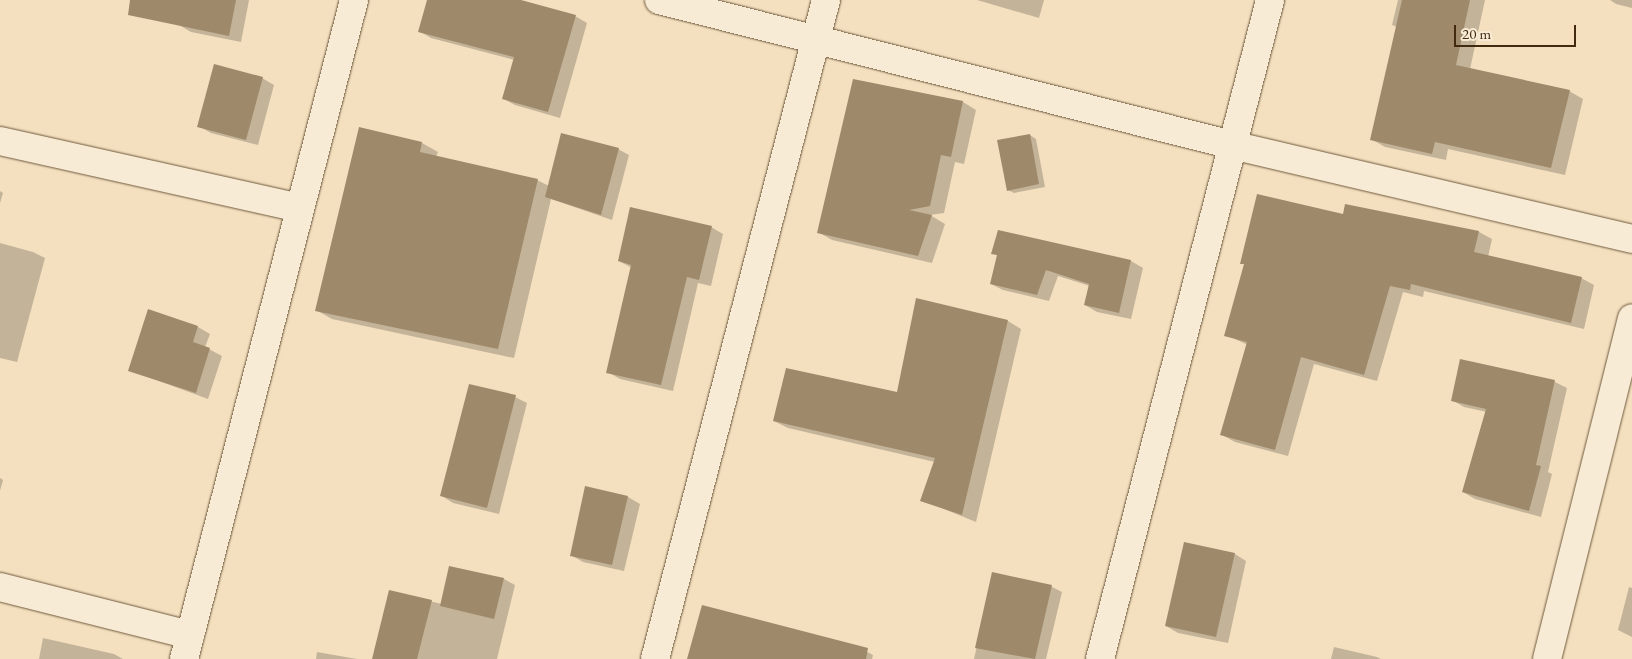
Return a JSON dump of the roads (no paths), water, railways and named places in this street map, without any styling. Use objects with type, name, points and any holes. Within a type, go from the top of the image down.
[{"type":"street","points":[[0,587],[187,647],[354,0]]},
{"type":"street","points":[[658,0],[1232,145],[1632,239]]},
{"type":"street","points":[[655,659],[826,0]]},
{"type":"street","points":[[1100,659],[1270,0]]},
{"type":"street","points":[[0,141],[300,208]]},
{"type":"street","points":[[1547,659],[1632,318]]}]
